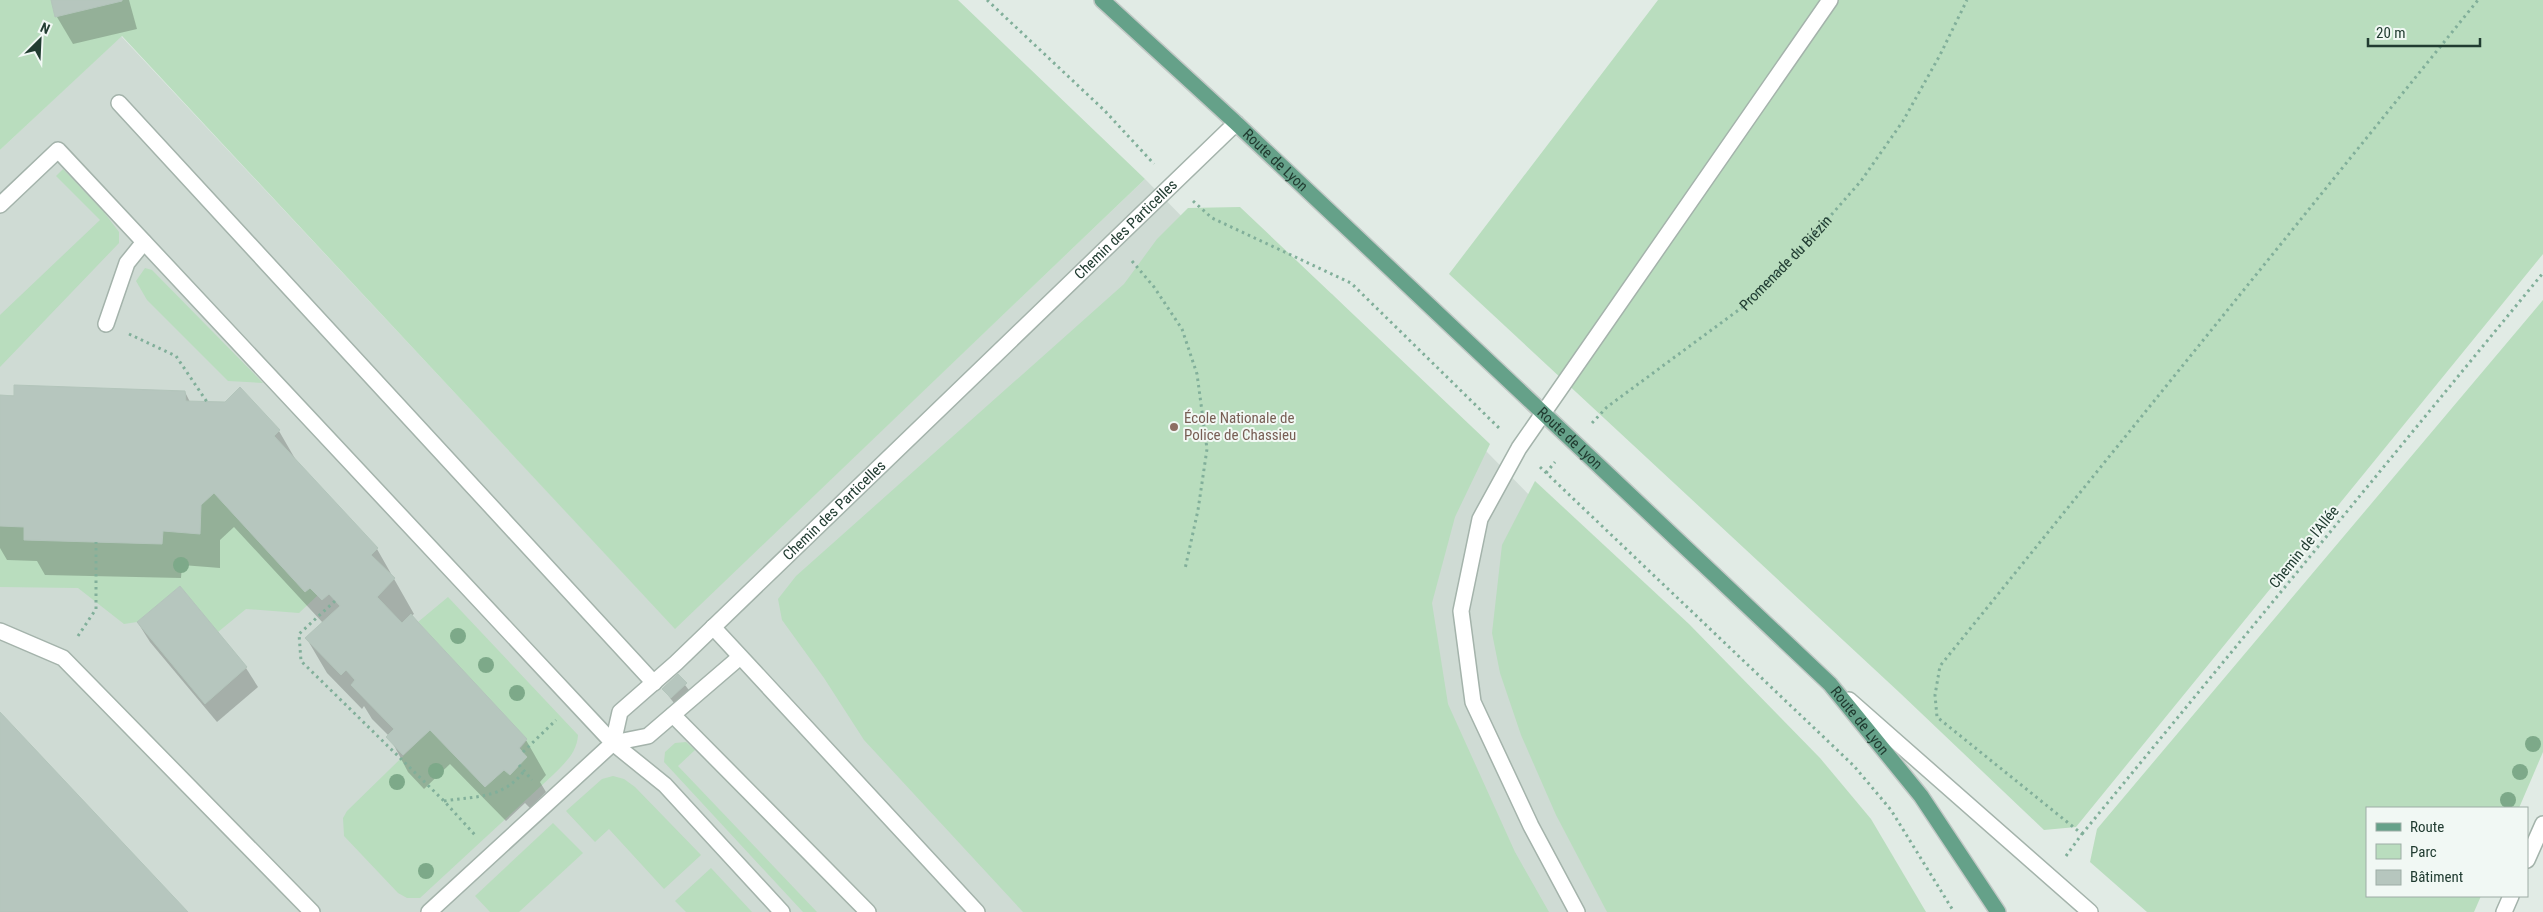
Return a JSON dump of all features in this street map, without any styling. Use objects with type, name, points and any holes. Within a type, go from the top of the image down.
[{"type":"main road","name":"Route de Lyon","points":[[1102,0],[1574,440],[1830,684],[1921,796],[1998,912]]},
{"type":"street","points":[[1577,912],[1531,826],[1473,702],[1461,611],[1480,520],[1519,448],[1545,414],[1830,0]]},
{"type":"street","points":[[119,103],[654,683]]},
{"type":"street","name":"Chemin des Particelles","points":[[613,743],[620,712],[654,683],[713,627],[1174,185],[1236,123]]},
{"type":"street","points":[[0,205],[58,150],[574,702],[613,743],[665,785],[782,912]]},
{"type":"street","points":[[106,324],[127,263],[144,242]]},
{"type":"street","points":[[713,627],[977,912]]},
{"type":"street","points":[[0,631],[64,658],[312,912]]},
{"type":"street","points":[[429,912],[613,743],[648,736],[740,657]]},
{"type":"street","points":[[1830,684],[2090,912]]},
{"type":"street","points":[[673,715],[868,912]]},
{"type":"street","points":[[2528,858],[2543,824]]},
{"type":"street","points":[[2504,912],[2511,897]]},
{"type":"path","points":[[987,0],[1105,111],[1174,185],[1212,218],[1351,284],[1519,448],[1854,766],[1891,810],[1954,912]]},
{"type":"path","name":"Promenade du Biézin","points":[[1546,473],[1574,440],[1607,407],[1744,306],[1811,238],[1862,181],[1903,121],[1940,55],[1966,0]]},
{"type":"path","points":[[2082,834],[1937,717],[1935,695],[1940,666],[2478,0]]},
{"type":"path","points":[[1115,241],[1154,287],[1182,329],[1197,374],[1207,450],[1198,510],[1185,569]]},
{"type":"path","name":"Chemin de l'Allée","points":[[2050,877],[2082,834],[2543,273]]},
{"type":"path","points":[[106,324],[176,356],[207,402]]},
{"type":"path","points":[[64,658],[96,609],[96,542]]},
{"type":"path","points":[[335,601],[299,634],[301,661],[444,801],[492,854]]},
{"type":"path","points":[[523,752],[574,702]]},
{"type":"path","points":[[444,801],[492,795],[515,782],[524,770]]},
{"type":"shaded area","name":"École Nationale de Police de Chassieu","points":[[121,36],[675,628],[1145,179],[1195,230],[1332,294],[1593,560],[1913,912],[0,912],[0,150]]},
{"type":"green space","points":[[0,0],[958,0],[1145,179],[675,629],[122,36],[0,150]]},
{"type":"green space","points":[[1658,0],[2543,0],[2543,254],[2076,827],[2044,830],[1900,693],[1449,274]]},
{"type":"green space","points":[[63,169],[103,211],[119,232],[119,243],[0,367],[0,315],[100,220],[56,176]]},
{"type":"green space","points":[[1240,207],[1490,444],[1455,517],[1432,603],[1448,704],[1515,852],[1549,912],[1023,912],[864,740],[824,678],[782,620],[778,599],[796,576],[1124,284],[1157,239],[1188,208]]},
{"type":"green space","points":[[145,268],[152,270],[263,383],[228,381],[147,300],[136,281]]},
{"type":"green space","points":[[2543,300],[2543,752],[2519,807],[2366,807],[2366,897],[2481,897],[2474,912],[2147,912],[2090,862],[2097,829]]},
{"type":"green space","points":[[1535,481],[1689,624],[1820,758],[1871,819],[1926,912],[1607,912],[1556,815],[1521,735],[1500,673],[1492,633],[1502,545]]},
{"type":"green space","points":[[214,493],[305,592],[310,588],[318,595],[299,613],[246,609],[218,632],[180,586],[137,622],[124,624],[78,588],[0,587],[0,526],[24,527],[24,540],[162,544],[163,531],[200,534],[201,505]]},
{"type":"green space","points":[[448,597],[578,735],[573,752],[554,774],[420,898],[407,898],[398,893],[344,836],[343,818],[347,811],[430,730],[485,787],[504,770],[527,740],[418,622]]},
{"type":"green space","points":[[686,742],[695,750],[678,766],[817,912],[803,912],[664,762],[665,752],[675,743]]},
{"type":"green space","points":[[613,776],[624,779],[635,787],[701,855],[664,889],[609,829],[595,842],[566,811],[602,779]]},
{"type":"green space","points":[[553,823],[583,853],[519,912],[490,912],[475,896]]},
{"type":"green space","points":[[711,868],[752,912],[686,912],[675,901]]},
{"type":"building","points":[[51,0],[122,0],[122,1],[55,17]]},
{"type":"building","points":[[14,385],[185,391],[186,401],[225,402],[240,387],[280,430],[274,436],[378,548],[371,555],[395,578],[377,597],[402,623],[411,614],[527,739],[519,748],[527,757],[510,775],[504,770],[485,787],[430,730],[403,755],[386,737],[394,729],[351,685],[355,680],[346,670],[341,675],[305,638],[340,606],[329,594],[322,600],[310,588],[305,592],[214,493],[201,505],[200,534],[163,531],[162,544],[24,540],[24,527],[0,526],[0,395],[14,396]]},
{"type":"building","points":[[180,586],[247,667],[205,704],[137,622]]},
{"type":"building","points":[[678,674],[687,683],[671,698],[662,689]]},
{"type":"building","points":[[0,712],[188,912],[0,912]]},
{"type":"place","name":"École Nationale de Police de Chassieu","points":[[1174,427]]}]
